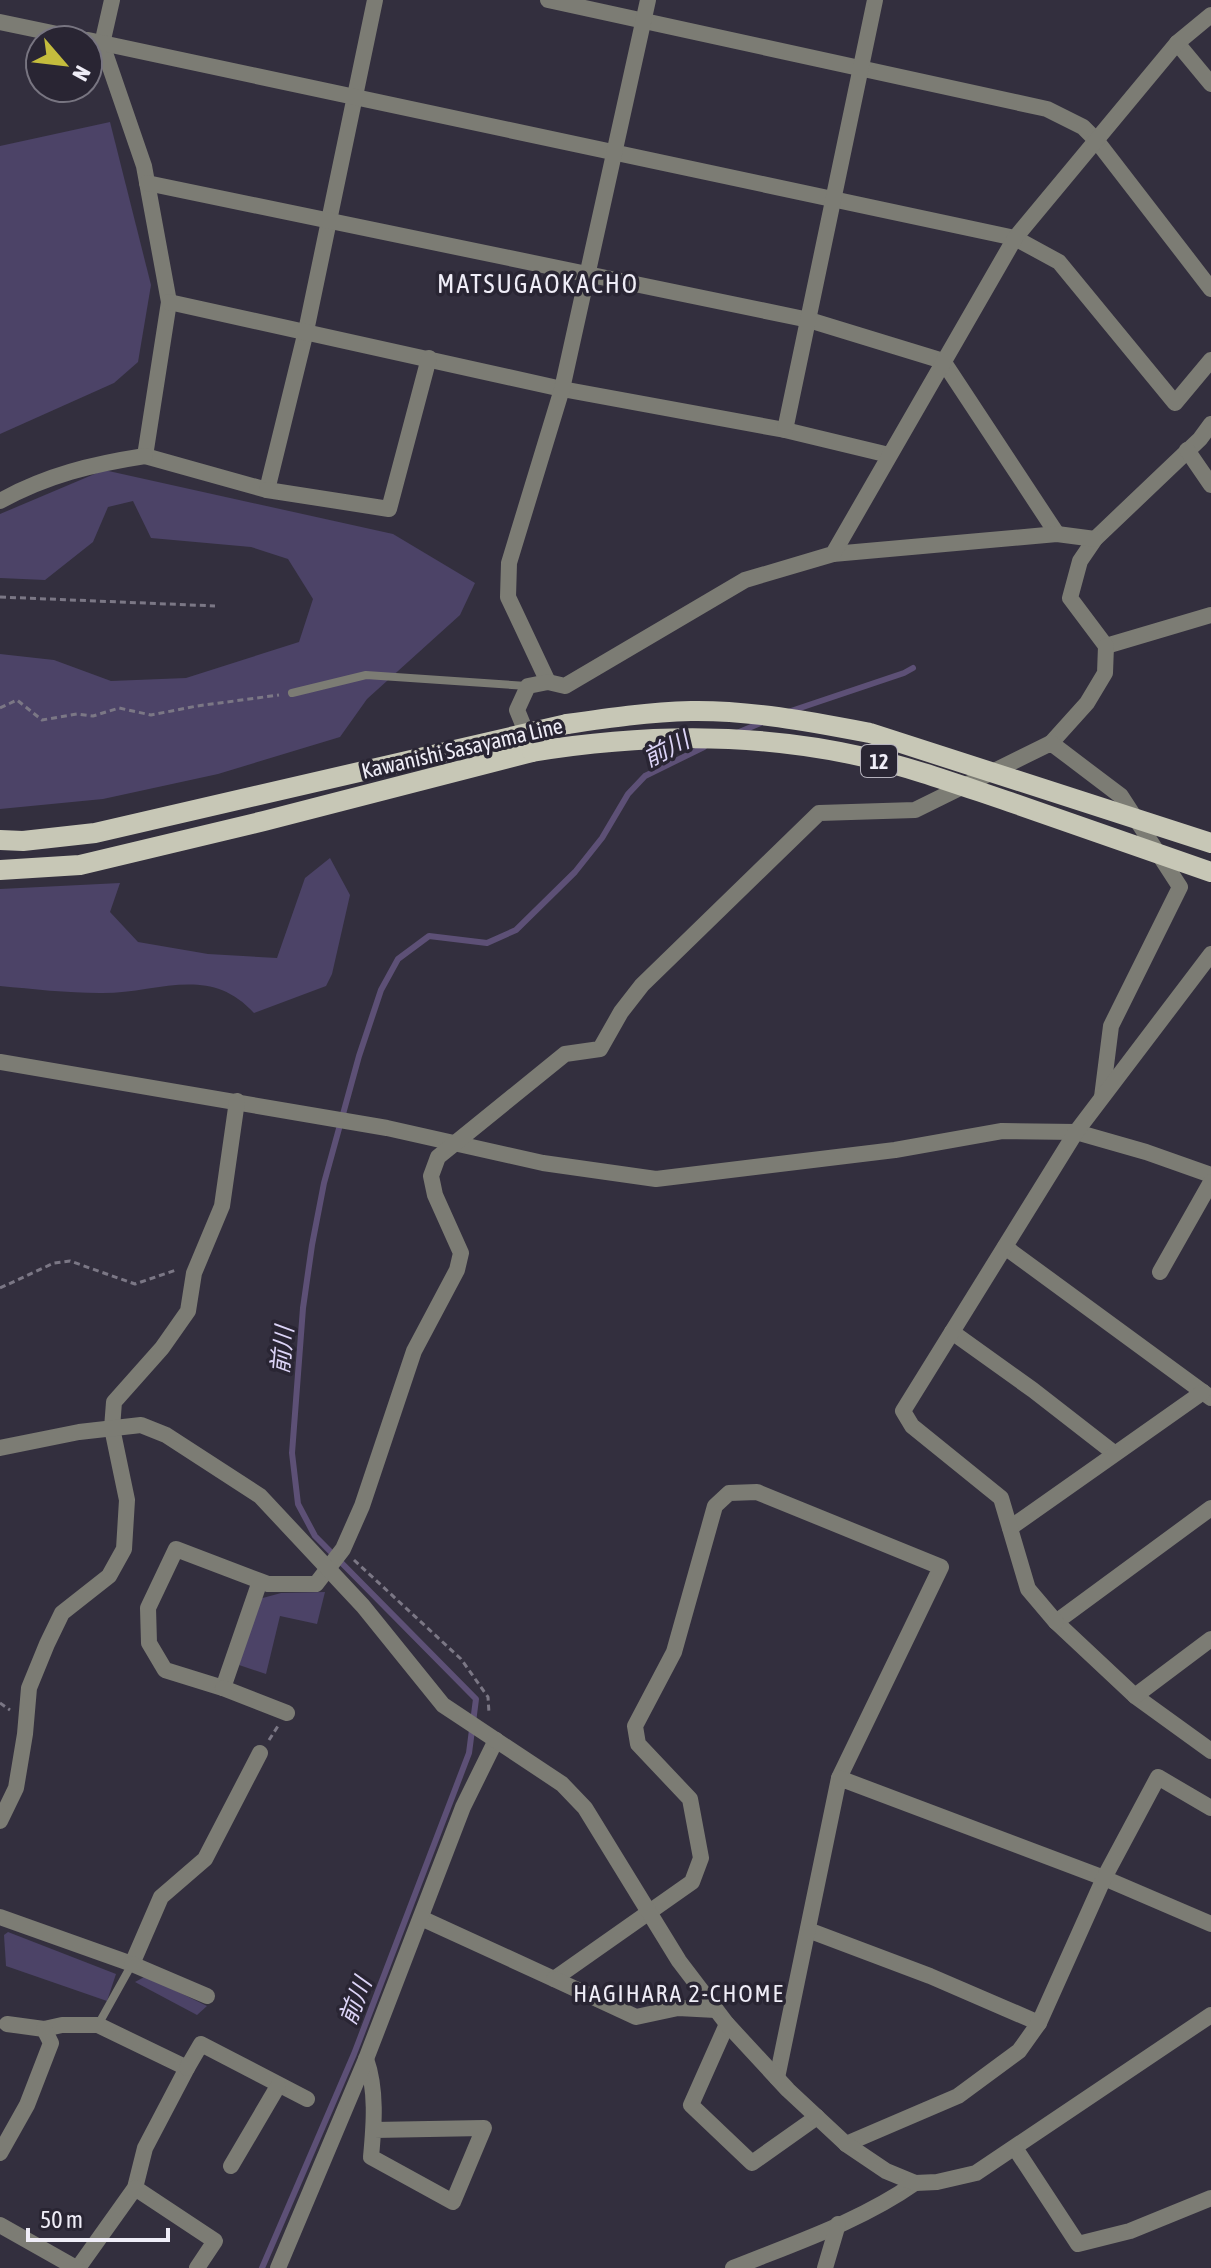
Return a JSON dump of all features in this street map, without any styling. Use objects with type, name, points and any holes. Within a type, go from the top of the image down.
[{"type":"main road","name":"Kawanishi Sasayama Line","points":[[0,870],[80,865],[264,821],[530,742],[567,724],[692,711],[798,721],[870,733],[1211,843]]},
{"type":"main road","name":"Kawanishi Sasayama Line","points":[[0,840],[23,841],[95,833],[530,742],[693,738],[749,740],[864,757],[926,773],[1211,872]]},
{"type":"street","points":[[100,24],[112,0]]},
{"type":"street","points":[[267,490],[306,331],[375,0]]},
{"type":"street","points":[[548,0],[1047,109],[1083,127],[1096,140],[1211,289]]},
{"type":"street","points":[[548,682],[508,597],[509,563],[562,389],[648,0]]},
{"type":"street","points":[[785,430],[875,0]]},
{"type":"street","points":[[833,554],[1015,238],[1177,43],[1211,15]]},
{"type":"street","points":[[0,22],[24,27]]},
{"type":"street","points":[[1177,43],[1211,84]]},
{"type":"street","points":[[104,44],[1015,238],[1059,262],[1175,403],[1211,360]]},
{"type":"street","points":[[104,70],[144,166],[169,302],[145,456]]},
{"type":"street","points":[[147,183],[809,320],[943,361],[1057,534]]},
{"type":"street","points":[[169,302],[562,389],[785,430],[889,455]]},
{"type":"street","points":[[0,501],[24,487],[86,465],[145,456],[267,490],[389,509],[429,358]]},
{"type":"street","points":[[287,1713],[165,1670],[149,1643],[148,1608],[176,1549],[268,1584],[316,1584],[343,1549],[362,1506],[414,1351],[457,1270],[461,1253],[435,1195],[431,1176],[438,1157],[565,1054],[600,1049],[621,1012],[642,985],[819,813],[915,810],[1051,743],[1087,703],[1105,673],[1106,646],[1070,598],[1080,561],[1095,539],[1211,424]]},
{"type":"street","points":[[1187,450],[1211,485]]},
{"type":"street","points":[[530,742],[517,710],[528,686],[548,682],[565,686],[745,580],[833,554],[1057,534],[1095,539]]},
{"type":"street","points":[[1106,646],[1211,615]]},
{"type":"street","points":[[1051,743],[1121,796],[1180,887],[1111,1026],[1102,1097]]},
{"type":"street","points":[[1211,954],[1076,1132],[903,1411],[912,1426],[1001,1498],[1028,1589],[1056,1622],[1135,1696],[1211,1751]]},
{"type":"street","points":[[0,1062],[387,1128],[543,1163],[656,1179],[895,1150],[1002,1131],[1076,1132],[1211,1175]]},
{"type":"street","points":[[0,1821],[16,1788],[29,1688],[47,1644],[62,1613],[109,1576],[124,1549],[127,1500],[112,1428],[114,1402],[162,1348],[188,1311],[194,1273],[222,1206],[237,1101]]},
{"type":"street","points":[[1160,1272],[1211,1182]]},
{"type":"street","points":[[1005,1247],[1207,1395],[1114,1453],[1010,1528]]},
{"type":"street","points":[[952,1332],[1114,1453]]},
{"type":"street","points":[[0,1448],[141,1425],[166,1435],[260,1496],[363,1606],[443,1705],[562,1784],[585,1808],[679,1961],[722,2017],[817,2117],[846,2144],[886,2171],[915,2183],[937,2182],[976,2173],[1211,2015]]},
{"type":"street","points":[[554,1979],[692,1882],[701,1858],[690,1799],[638,1744],[635,1726],[674,1652],[715,1506],[729,1493],[757,1492],[941,1567],[839,1778],[777,2078]]},
{"type":"street","points":[[1056,1622],[1211,1508]]},
{"type":"street","points":[[223,1688],[260,1581]]},
{"type":"street","points":[[1135,1696],[1211,1639]]},
{"type":"street","points":[[278,2268],[366,2059],[463,1807],[493,1738]]},
{"type":"street","points":[[132,1964],[161,1897],[205,1859],[260,1753]]},
{"type":"street","points":[[846,2144],[958,2096],[1019,2051],[1039,2023],[1104,1878],[1158,1777],[1211,1808]]},
{"type":"street","points":[[839,1778],[1104,1878],[1211,1924]]},
{"type":"street","points":[[0,1917],[132,1964],[207,1996]]},
{"type":"street","points":[[421,1918],[636,2017],[678,2008],[722,2017]]},
{"type":"street","points":[[808,1930],[930,1976],[1039,2023]]},
{"type":"street","points":[[722,2017],[691,2105],[752,2163],[817,2117]]},
{"type":"street","points":[[2,2026],[44,2029],[62,2025],[98,2025],[187,2068]]},
{"type":"street","points":[[0,2153],[27,2105],[51,2043],[44,2029]]},
{"type":"street","points":[[0,2225],[77,2268],[135,2188],[145,2148],[201,2044],[307,2099]]},
{"type":"street","points":[[366,2059],[373,2076],[371,2157],[453,2202],[484,2128],[374,2130]]},
{"type":"street","points":[[231,2166],[278,2086]]},
{"type":"street","points":[[1015,2148],[1078,2244],[1130,2231],[1211,2198]]},
{"type":"street","points":[[733,2268],[838,2224],[895,2197],[915,2183]]},
{"type":"street","points":[[135,2188],[215,2241],[197,2268]]},
{"type":"street","points":[[825,2268],[838,2224]]},
{"type":"lane","points":[[292,693],[366,675],[528,686]]},
{"type":"lane","points":[[98,2025],[132,1964]]},
{"type":"path","points":[[0,597],[215,606]]},
{"type":"path","points":[[0,708],[17,700],[42,720],[77,714],[93,716],[119,708],[151,715],[292,693]]},
{"type":"path","points":[[0,1288],[54,1263],[70,1261],[135,1284],[199,1262]]},
{"type":"path","points":[[343,1549],[461,1659],[488,1697],[493,1738]]},
{"type":"path","points":[[260,1753],[287,1713]]},
{"type":"shaded area","points":[[110,122],[151,285],[138,362],[114,383],[0,434],[0,146]]},
{"type":"shaded area","points":[[104,470],[393,534],[475,583],[460,615],[367,699],[340,737],[218,774],[103,799],[0,809],[0,654],[54,660],[111,681],[186,678],[299,642],[313,599],[288,559],[251,547],[151,538],[133,501],[108,507],[93,542],[45,580],[0,578],[0,514]]},
{"type":"shaded area","points":[[330,858],[350,895],[332,974],[326,986],[254,1013],[237,998],[219,989],[200,985],[100,993],[0,986],[0,889],[120,883],[110,912],[138,942],[208,954],[277,958],[305,878]]},
{"type":"shaded area","points":[[325,1592],[317,1624],[280,1616],[266,1674],[239,1665],[259,1599],[281,1593]]},
{"type":"shaded area","points":[[8,1932],[116,1974],[107,2001],[6,1966],[4,1935]]},
{"type":"shaded area","points":[[146,1976],[207,2006],[197,2015],[135,1982]]},
{"type":"waterway","name":"前川","points":[[788,712],[913,668]]},
{"type":"waterway","name":"前川","points":[[737,733],[763,722]]},
{"type":"waterway","name":"前川","points":[[262,2268],[354,2054],[469,1753],[476,1699],[315,1536],[298,1504],[292,1453],[303,1308],[324,1183],[359,1056],[381,990],[398,959],[429,936],[487,943],[516,930],[575,872],[602,838],[628,794],[645,776],[704,747]]},
{"type":"district","name":"MATSUGAOKACHO","points":[[538,284]]},
{"type":"district","name":"HAGIHARA 2-CHOME","points":[[679,1993]]}]
